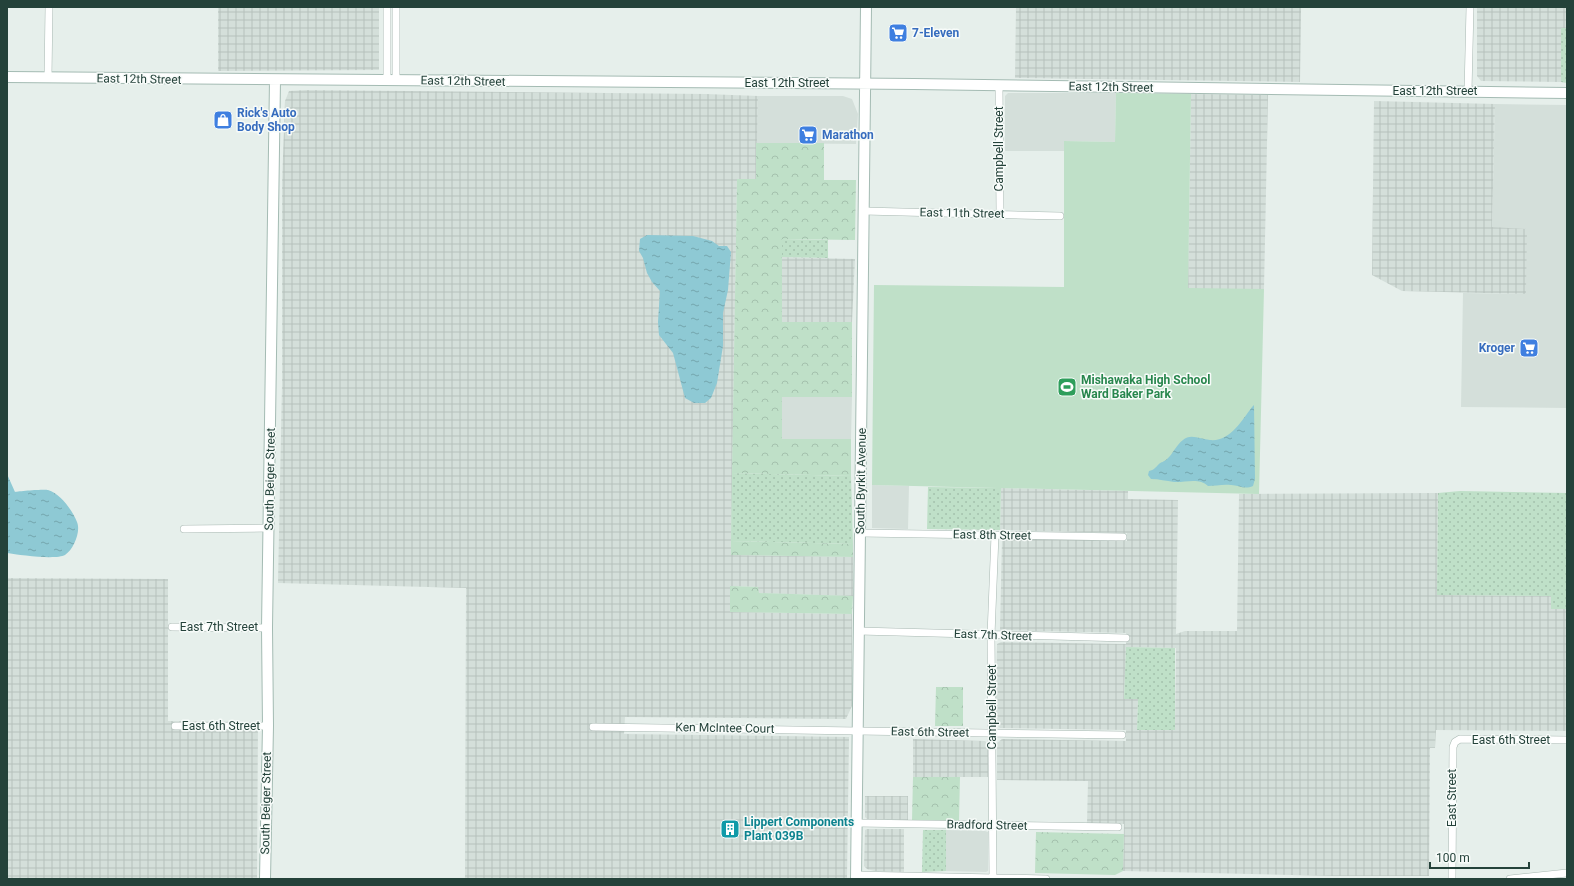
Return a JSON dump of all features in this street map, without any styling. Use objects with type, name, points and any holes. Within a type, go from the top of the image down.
[{"type":"street","points":[[48,78],[49,7]]},
{"type":"street","points":[[387,7],[391,80]]},
{"type":"street","points":[[391,80],[396,7]]},
{"type":"street","name":"South Byrkit Avenue","points":[[856,877],[866,7]]},
{"type":"street","points":[[1468,92],[1470,7]]},
{"type":"street","name":"East 12th Street","points":[[7,77],[999,85],[1468,92],[1567,92]]},
{"type":"street","name":"South Beiger Street","points":[[265,879],[268,726],[267,628],[274,80]]},
{"type":"street","name":"Campbell Street","points":[[999,85],[1000,214]]},
{"type":"street","name":"East 11th Street","points":[[864,211],[1060,216]]},
{"type":"street","points":[[184,529],[269,528]]},
{"type":"street","name":"East 8th Street","points":[[861,533],[1123,537]]},
{"type":"street","name":"Campbell Street","points":[[993,878],[991,634],[995,535]]},
{"type":"street","name":"East 7th Street","points":[[172,627],[267,628]]},
{"type":"street","name":"East 7th Street","points":[[859,631],[1126,638]]},
{"type":"street","name":"East 6th Street","points":[[175,726],[268,726]]},
{"type":"street","name":"Ken McIntee Court","points":[[593,727],[858,731]]},
{"type":"street","name":"East 6th Street","points":[[858,731],[1122,735]]},
{"type":"street","name":"East 6th Street","points":[[1455,742],[1460,739],[1567,740]]},
{"type":"street","name":"East Street","points":[[1452,879],[1453,747],[1455,742]]},
{"type":"street","name":"Bradford Street","points":[[857,823],[1118,828]]},
{"type":"street","points":[[1510,879],[1567,873]]},
{"type":"street","points":[[856,877],[1046,879]]},
{"type":"shaded area","points":[[218,7],[379,7],[379,70],[218,71]]},
{"type":"shaded area","points":[[1016,7],[1301,7],[1300,82],[1015,78]]},
{"type":"shaded area","points":[[1477,7],[1567,7],[1567,28],[1561,28],[1561,82],[1481,81],[1477,76]]},
{"type":"shaded area","points":[[289,91],[706,94],[758,96],[756,179],[737,179],[731,555],[853,557],[853,596],[758,593],[758,587],[731,586],[730,612],[852,614],[852,706],[846,719],[625,717],[624,734],[849,737],[847,879],[465,879],[466,588],[278,583],[282,384],[282,183],[285,101]]},
{"type":"shaded area","points":[[1008,93],[1116,93],[1115,142],[1064,141],[1064,151],[1005,151],[1005,96]]},
{"type":"shaded area","points":[[1191,94],[1268,95],[1264,289],[1188,289]]},
{"type":"shaded area","points":[[758,96],[843,96],[852,99],[858,114],[856,144],[756,143]]},
{"type":"shaded area","points":[[1374,101],[1495,104],[1492,227],[1527,229],[1526,294],[1402,291],[1372,275]]},
{"type":"shaded area","points":[[1495,104],[1567,105],[1567,408],[1461,407],[1463,293],[1526,294],[1492,227]]},
{"type":"shaded area","points":[[782,257],[855,259],[852,322],[782,322]]},
{"type":"shaded area","points":[[782,397],[852,397],[851,439],[782,439]]},
{"type":"shaded area","points":[[872,485],[909,486],[908,529],[872,528]]},
{"type":"shaded area","points":[[1001,488],[1128,491],[1128,499],[1178,500],[1176,634],[1185,631],[1237,631],[1239,494],[1438,493],[1437,595],[1551,596],[1551,609],[1567,609],[1567,731],[1436,730],[1435,748],[1430,748],[1429,876],[1333,876],[1123,871],[1124,824],[1087,823],[1088,781],[997,780],[997,743],[1002,739],[1126,741],[1126,730],[1000,728],[996,724],[997,644],[1001,642],[1126,644],[1126,633],[1000,630],[1002,538],[1127,541],[1127,533],[1000,530]],"holes":[[[1126,647],[1176,648],[1175,730],[1137,729],[1138,699],[1124,699]]]},
{"type":"shaded area","points":[[7,578],[168,579],[168,721],[258,722],[257,879],[7,879]]},
{"type":"shaded area","points":[[913,739],[985,741],[988,744],[988,777],[913,777]]},
{"type":"shaded area","points":[[865,796],[908,796],[908,820],[867,819],[865,817]]},
{"type":"shaded area","points":[[904,829],[904,872],[874,871],[867,869],[864,866],[865,830]]},
{"type":"shaded area","points":[[946,830],[988,832],[988,871],[946,871]]},
{"type":"green space","points":[[1561,28],[1567,28],[1567,83],[1561,82]]},
{"type":"green space","name":"Mishawaka High School Ward Baker Park","points":[[1116,93],[1191,94],[1188,288],[1264,289],[1259,494],[872,485],[874,285],[1064,287],[1064,141],[1115,142]]},
{"type":"green space","points":[[756,143],[824,143],[824,180],[856,180],[855,240],[782,239],[782,322],[852,322],[852,397],[782,397],[782,439],[851,439],[851,476],[732,473],[737,179],[756,179]]},
{"type":"green space","points":[[782,239],[828,240],[828,258],[782,257]]},
{"type":"green space","points":[[732,473],[851,476],[853,544],[731,541]]},
{"type":"green space","points":[[928,487],[1001,488],[1000,530],[927,529]]},
{"type":"green space","points":[[1460,491],[1567,493],[1567,609],[1551,609],[1551,596],[1437,595],[1438,493]]},
{"type":"green space","points":[[731,541],[853,544],[853,557],[731,555]]},
{"type":"green space","points":[[730,586],[758,587],[759,593],[853,596],[852,614],[730,612]]},
{"type":"green space","points":[[1126,647],[1175,648],[1175,730],[1137,730],[1138,699],[1124,699]]},
{"type":"green space","points":[[936,687],[963,687],[963,726],[935,726]]},
{"type":"green space","points":[[913,777],[960,777],[959,821],[912,820]]},
{"type":"green space","points":[[923,830],[946,830],[946,871],[922,872]]},
{"type":"green space","points":[[1036,832],[1124,834],[1123,871],[1115,875],[1035,873]]},
{"type":"water","points":[[647,235],[693,236],[712,241],[719,246],[727,246],[731,252],[728,290],[723,313],[723,346],[717,383],[711,398],[705,403],[694,403],[685,398],[673,353],[659,335],[658,322],[660,291],[652,282],[647,273],[643,258],[639,251],[640,239]]},
{"type":"water","points":[[1254,405],[1255,479],[1253,486],[1247,488],[1234,485],[1208,486],[1204,483],[1196,481],[1174,482],[1151,479],[1148,475],[1149,471],[1165,461],[1178,444],[1186,438],[1196,437],[1217,440],[1224,438],[1240,424]]},
{"type":"water","points":[[7,474],[15,492],[48,490],[62,499],[72,512],[77,522],[78,530],[74,544],[65,555],[46,557],[7,553]]},
{"type":"place","name":"7-Eleven","points":[[898,33]]},
{"type":"place","name":"Rick's Auto Body Shop","points":[[223,120]]},
{"type":"place","name":"Marathon","points":[[808,135]]},
{"type":"place","name":"Kroger","points":[[1529,348]]},
{"type":"place","name":"Mishawaka High School Ward Baker Park","points":[[1067,387]]},
{"type":"place","name":"Lippert Components Plant 039B","points":[[730,829]]}]
